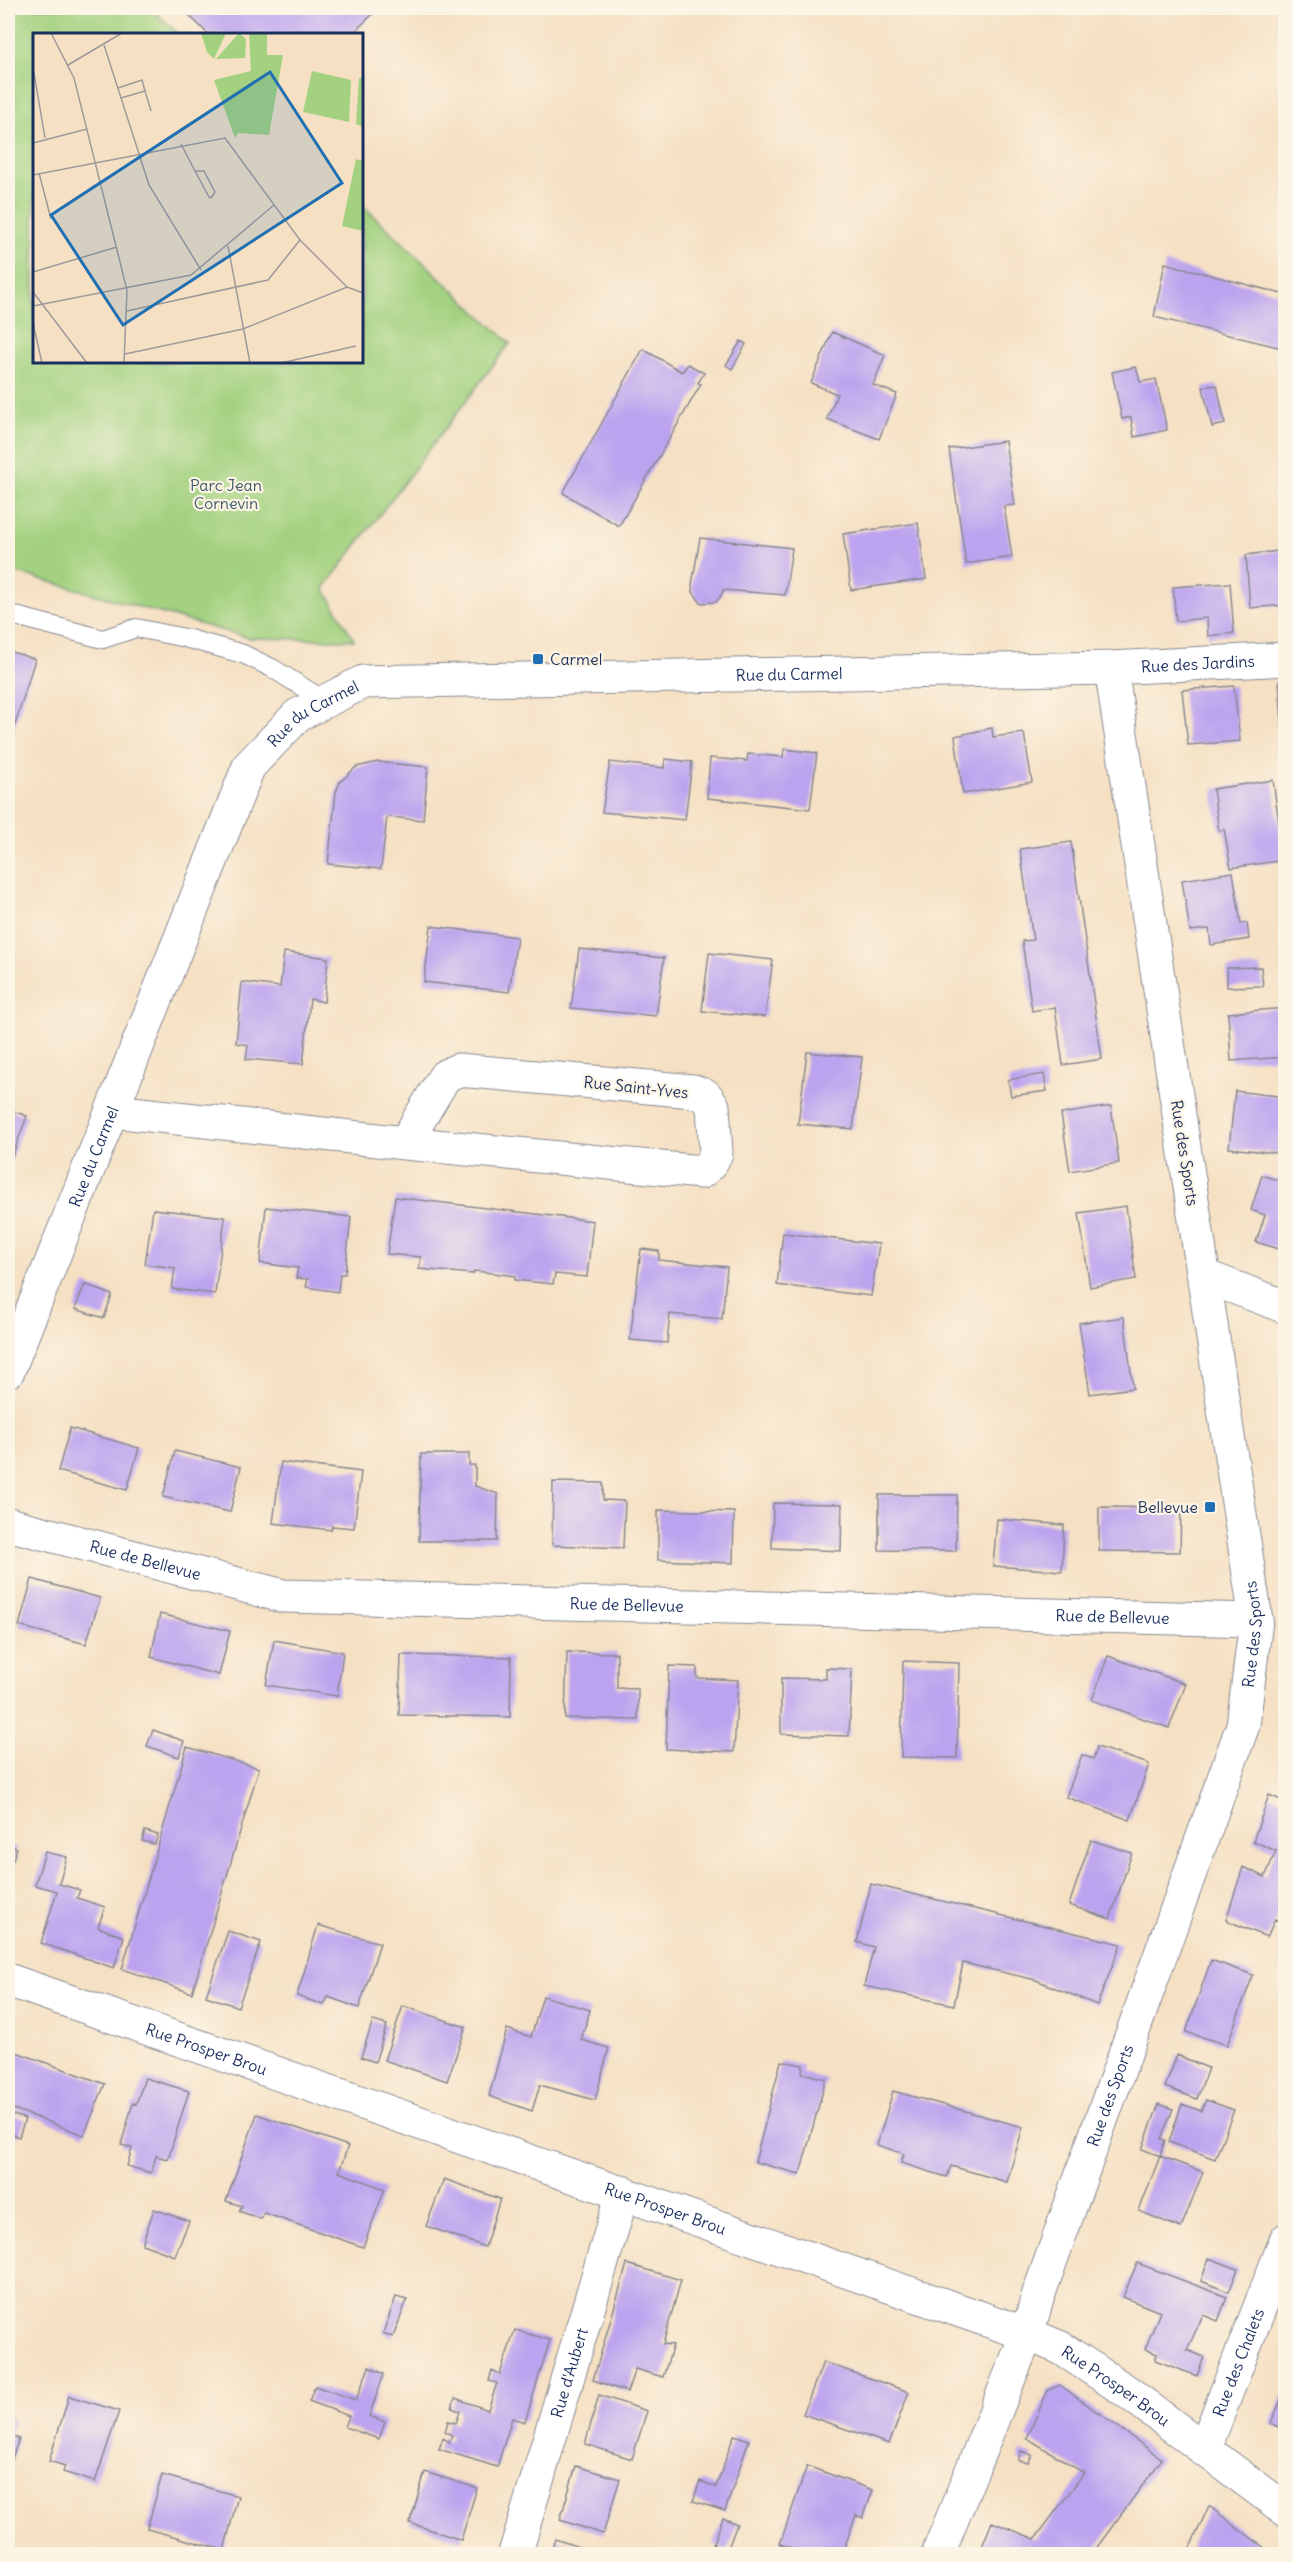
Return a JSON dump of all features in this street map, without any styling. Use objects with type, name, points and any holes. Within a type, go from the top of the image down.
[{"type":"street","name":"Rue des Jardins","points":[[1111,668],[1286,659]]},
{"type":"street","name":"Rue du Carmel","points":[[8,1371],[249,766],[298,715],[363,682],[1111,668]]},
{"type":"street","name":"Rue des Sports","points":[[938,2554],[1027,2334],[1038,2296],[1244,1725],[1256,1620],[1111,668]]},
{"type":"street","name":"Rue Saint-Yves","points":[[113,1111],[405,1143],[700,1172],[711,1165],[716,1153],[713,1106],[706,1096],[693,1091],[458,1070],[445,1076],[405,1143]]},
{"type":"street","points":[[1204,1276],[1286,1307]]},
{"type":"street","name":"Rue de Bellevue","points":[[8,1524],[283,1596],[1256,1620]]},
{"type":"street","name":"Rue Prosper Brou","points":[[8,1980],[623,2192],[1061,2348],[1126,2391],[1286,2510]]},
{"type":"street","name":"Rue d'Aubert","points":[[514,2554],[623,2192]]},
{"type":"street","name":"Rue des Chalets","points":[[1204,2450],[1286,2240]]},
{"type":"lane","points":[[8,614],[103,639],[136,628],[243,654],[272,668],[325,701]]},
{"type":"green space","name":"Parc Jean Cornevin","points":[[8,8],[150,8],[178,33],[33,33],[33,363],[363,363],[363,206],[510,343],[324,588],[354,640],[249,638],[8,570]]},
{"type":"building","points":[[182,8],[379,8],[353,33],[207,33]]},
{"type":"building","points":[[1165,263],[1286,295],[1286,349],[1154,317]]},
{"type":"building","points":[[832,332],[885,355],[873,385],[897,394],[879,439],[827,419],[837,394],[811,383]]},
{"type":"building","points":[[741,341],[746,344],[732,369],[726,365]]},
{"type":"building","points":[[643,349],[682,372],[688,364],[704,373],[698,383],[701,384],[619,526],[563,493]]},
{"type":"building","points":[[1136,367],[1140,382],[1156,379],[1167,430],[1134,437],[1131,417],[1122,419],[1112,372]]},
{"type":"building","points":[[1217,385],[1225,424],[1212,427],[1203,387]]},
{"type":"building","points":[[1005,441],[1015,505],[1004,506],[1012,557],[966,564],[949,449]]},
{"type":"building","points":[[918,523],[926,579],[851,590],[843,534]]},
{"type":"building","points":[[700,538],[792,548],[785,595],[723,590],[716,602],[701,603],[693,592],[692,585]]},
{"type":"building","points":[[1286,550],[1286,605],[1250,608],[1246,555]]},
{"type":"building","points":[[1230,583],[1234,633],[1208,636],[1207,618],[1176,621],[1173,587]]},
{"type":"building","points":[[8,651],[35,659],[8,748]]},
{"type":"building","points":[[1286,680],[1286,735],[1283,736],[1279,681]]},
{"type":"building","points":[[1234,686],[1240,741],[1188,745],[1182,690]]},
{"type":"building","points":[[992,728],[993,737],[1024,733],[1032,782],[963,794],[955,736]]},
{"type":"building","points":[[784,749],[817,753],[810,809],[707,798],[710,758],[747,761],[748,754],[783,757]]},
{"type":"building","points":[[665,759],[692,762],[685,820],[602,812],[610,762],[664,768]]},
{"type":"building","points":[[378,762],[428,767],[423,820],[387,817],[381,869],[328,864],[336,792],[340,782],[356,767]]},
{"type":"building","points":[[1273,780],[1284,860],[1231,868],[1224,829],[1219,831],[1213,789]]},
{"type":"building","points":[[1071,842],[1102,1059],[1063,1065],[1055,1007],[1032,1011],[1022,941],[1033,940],[1020,849]]},
{"type":"building","points":[[1233,872],[1241,924],[1247,923],[1249,939],[1211,945],[1209,929],[1190,931],[1182,880]]},
{"type":"building","points":[[431,926],[517,937],[509,992],[424,982]]},
{"type":"building","points":[[579,949],[664,958],[656,1016],[571,1008]]},
{"type":"building","points":[[284,952],[328,958],[324,1002],[310,999],[303,1064],[246,1059],[248,1045],[236,1043],[242,982],[280,987]]},
{"type":"building","points":[[709,953],[773,960],[765,1017],[702,1011]]},
{"type":"building","points":[[1261,967],[1263,986],[1227,987],[1227,968]]},
{"type":"building","points":[[1286,1008],[1286,1057],[1231,1061],[1228,1013]]},
{"type":"building","points":[[807,1052],[862,1057],[853,1129],[798,1124]]},
{"type":"building","points":[[1044,1074],[1047,1091],[1011,1096],[1008,1080]]},
{"type":"building","points":[[1235,1091],[1286,1097],[1286,1154],[1229,1148]]},
{"type":"building","points":[[1111,1106],[1119,1163],[1070,1171],[1061,1114]]},
{"type":"building","points":[[8,1109],[27,1116],[8,1168]]},
{"type":"building","points":[[1262,1175],[1286,1183],[1286,1251],[1256,1242],[1265,1215],[1251,1210]]},
{"type":"building","points":[[395,1197],[593,1221],[587,1277],[555,1274],[553,1284],[515,1280],[515,1276],[493,1273],[474,1271],[473,1274],[419,1269],[421,1257],[387,1254]]},
{"type":"building","points":[[1126,1206],[1136,1279],[1090,1287],[1079,1213]]},
{"type":"building","points":[[266,1207],[351,1217],[345,1274],[340,1274],[338,1292],[306,1287],[308,1279],[296,1278],[298,1268],[260,1263]]},
{"type":"building","points":[[153,1209],[225,1217],[215,1294],[172,1289],[175,1268],[145,1264]]},
{"type":"building","points":[[783,1233],[879,1244],[871,1296],[777,1285]]},
{"type":"building","points":[[641,1249],[659,1251],[659,1260],[727,1267],[722,1319],[670,1314],[667,1343],[630,1340]]},
{"type":"building","points":[[85,1284],[112,1295],[104,1318],[75,1309]]},
{"type":"building","points":[[1124,1317],[1133,1388],[1090,1394],[1079,1323]]},
{"type":"building","points":[[70,1428],[139,1448],[127,1490],[58,1471]]},
{"type":"building","points":[[175,1451],[241,1467],[230,1512],[163,1497]]},
{"type":"building","points":[[421,1454],[469,1454],[469,1465],[475,1465],[475,1486],[498,1494],[497,1541],[419,1541]]},
{"type":"building","points":[[281,1462],[361,1472],[354,1528],[332,1526],[331,1530],[273,1523]]},
{"type":"building","points":[[553,1482],[603,1483],[603,1500],[625,1501],[623,1548],[552,1545]]},
{"type":"building","points":[[879,1495],[957,1495],[956,1551],[879,1550]]},
{"type":"building","points":[[773,1503],[842,1504],[841,1551],[772,1548]]},
{"type":"building","points":[[1099,1507],[1181,1508],[1180,1552],[1099,1551]]},
{"type":"building","points":[[658,1510],[734,1512],[733,1563],[658,1560]]},
{"type":"building","points":[[997,1519],[1064,1525],[1062,1571],[993,1566]]},
{"type":"building","points":[[32,1579],[100,1598],[86,1644],[19,1626]]},
{"type":"building","points":[[160,1614],[230,1631],[219,1675],[151,1657]]},
{"type":"building","points":[[274,1640],[343,1652],[337,1696],[266,1685]]},
{"type":"building","points":[[567,1652],[617,1653],[617,1688],[638,1689],[638,1720],[565,1718]]},
{"type":"building","points":[[401,1655],[511,1657],[510,1717],[399,1715]]},
{"type":"building","points":[[1108,1656],[1186,1684],[1169,1728],[1092,1700]]},
{"type":"building","points":[[903,1661],[959,1663],[957,1758],[901,1757]]},
{"type":"building","points":[[669,1666],[697,1667],[697,1678],[738,1680],[734,1752],[666,1749]]},
{"type":"building","points":[[826,1668],[852,1669],[849,1736],[781,1734],[781,1678],[826,1679]]},
{"type":"building","points":[[153,1730],[184,1741],[179,1757],[147,1746]]},
{"type":"building","points":[[187,1747],[259,1768],[192,1993],[122,1969]]},
{"type":"building","points":[[1097,1747],[1149,1764],[1130,1820],[1066,1797],[1082,1755],[1093,1759]]},
{"type":"building","points":[[1269,1795],[1286,1802],[1286,1911],[1281,1922],[1275,1919],[1267,1937],[1226,1920],[1243,1867],[1265,1877],[1276,1851],[1253,1841]]},
{"type":"building","points":[[145,1831],[158,1835],[155,1844],[142,1841]]},
{"type":"building","points":[[1091,1840],[1132,1853],[1110,1919],[1069,1905]]},
{"type":"building","points":[[8,1845],[17,1848],[8,1874]]},
{"type":"building","points":[[45,1852],[67,1857],[59,1884],[80,1890],[77,1898],[105,1907],[98,1927],[124,1937],[114,1968],[41,1943],[57,1891],[35,1885]]},
{"type":"building","points":[[871,1884],[1121,1944],[1097,2005],[1036,1980],[963,1963],[954,2005],[864,1986],[874,1947],[857,1942]]},
{"type":"building","points":[[318,1925],[380,1943],[359,2008],[328,1997],[324,2005],[297,1996]]},
{"type":"building","points":[[228,1931],[261,1942],[238,2007],[206,1996]]},
{"type":"building","points":[[1211,1960],[1253,1975],[1227,2045],[1186,2032]]},
{"type":"building","points":[[543,1996],[590,2010],[581,2040],[609,2048],[595,2100],[540,2085],[532,2111],[489,2096],[507,2029],[531,2037]]},
{"type":"building","points":[[1286,2001],[1286,2021],[1278,2019]]},
{"type":"building","points":[[403,2006],[466,2027],[447,2081],[384,2060]]},
{"type":"building","points":[[373,2021],[387,2025],[375,2062],[361,2057]]},
{"type":"building","points":[[8,2049],[105,2084],[84,2135],[8,2107]]},
{"type":"building","points":[[1177,2055],[1208,2068],[1197,2099],[1165,2087]]},
{"type":"building","points":[[781,2061],[803,2065],[802,2073],[826,2079],[800,2174],[755,2162]]},
{"type":"building","points":[[145,2078],[189,2091],[168,2159],[156,2156],[151,2173],[127,2166],[132,2148],[121,2145],[133,2103],[136,2104]]},
{"type":"building","points":[[893,2091],[1023,2127],[1007,2182],[951,2166],[947,2177],[901,2163],[904,2154],[877,2145]]},
{"type":"building","points":[[1206,2100],[1234,2110],[1215,2159],[1169,2142],[1182,2104],[1201,2111]]},
{"type":"building","points":[[1159,2104],[1173,2109],[1161,2139],[1165,2140],[1160,2156],[1142,2149]]},
{"type":"building","points":[[8,2113],[25,2119],[19,2137],[8,2133]]},
{"type":"building","points":[[257,2114],[348,2146],[339,2172],[385,2189],[363,2247],[264,2213],[261,2219],[239,2211],[242,2206],[226,2201]]},
{"type":"building","points":[[1160,2156],[1203,2172],[1181,2228],[1139,2211]]},
{"type":"building","points":[[444,2179],[500,2199],[485,2247],[426,2226]]},
{"type":"building","points":[[154,2209],[189,2221],[175,2256],[142,2244]]},
{"type":"building","points":[[1209,2258],[1238,2269],[1229,2292],[1201,2281]]},
{"type":"building","points":[[1137,2263],[1227,2297],[1218,2321],[1203,2315],[1187,2350],[1204,2357],[1197,2376],[1155,2360],[1157,2354],[1145,2349],[1160,2312],[1123,2297]]},
{"type":"building","points":[[627,2264],[681,2280],[663,2344],[673,2345],[663,2377],[635,2369],[627,2392],[593,2380]]},
{"type":"building","points":[[396,2297],[407,2300],[393,2337],[383,2333]]},
{"type":"building","points":[[515,2330],[550,2340],[525,2422],[512,2418],[497,2467],[439,2449],[443,2438],[449,2442],[452,2435],[445,2432],[448,2421],[456,2423],[460,2411],[452,2408],[455,2398],[488,2410],[497,2383],[489,2381],[492,2370],[500,2374]]},
{"type":"building","points":[[823,2362],[909,2392],[889,2444],[803,2414]]},
{"type":"building","points":[[369,2367],[384,2374],[369,2416],[385,2422],[379,2439],[345,2427],[349,2416],[309,2401],[315,2386],[356,2400]]},
{"type":"building","points":[[1060,2385],[1162,2459],[1092,2554],[979,2554],[992,2522],[1035,2539],[1084,2473],[1027,2438],[1048,2390]]},
{"type":"building","points":[[1286,2387],[1286,2430],[1271,2424]]},
{"type":"building","points":[[599,2395],[647,2411],[632,2459],[585,2444]]},
{"type":"building","points":[[69,2396],[119,2411],[95,2482],[63,2472],[65,2466],[49,2461]]},
{"type":"building","points":[[8,2418],[14,2420],[9,2435],[19,2439],[8,2469]]},
{"type":"building","points":[[734,2435],[749,2440],[725,2511],[693,2501],[700,2481],[716,2487]]},
{"type":"building","points":[[1021,2451],[1032,2455],[1028,2463],[1018,2460]]},
{"type":"building","points":[[576,2466],[620,2479],[603,2534],[560,2520]]},
{"type":"building","points":[[807,2466],[873,2490],[863,2518],[856,2515],[842,2554],[809,2554],[780,2544]]},
{"type":"building","points":[[425,2472],[477,2488],[461,2540],[410,2523]]},
{"type":"building","points":[[162,2475],[238,2496],[224,2550],[147,2529]]},
{"type":"building","points":[[1209,2506],[1262,2546],[1273,2554],[1187,2554]]},
{"type":"building","points":[[723,2518],[737,2524],[727,2551],[713,2545]]},
{"type":"building","points":[[555,2539],[600,2554],[550,2554]]},
{"type":"place","name":"Carmel","points":[[538,659]]},
{"type":"place","name":"Bellevue","points":[[1210,1507]]}]
